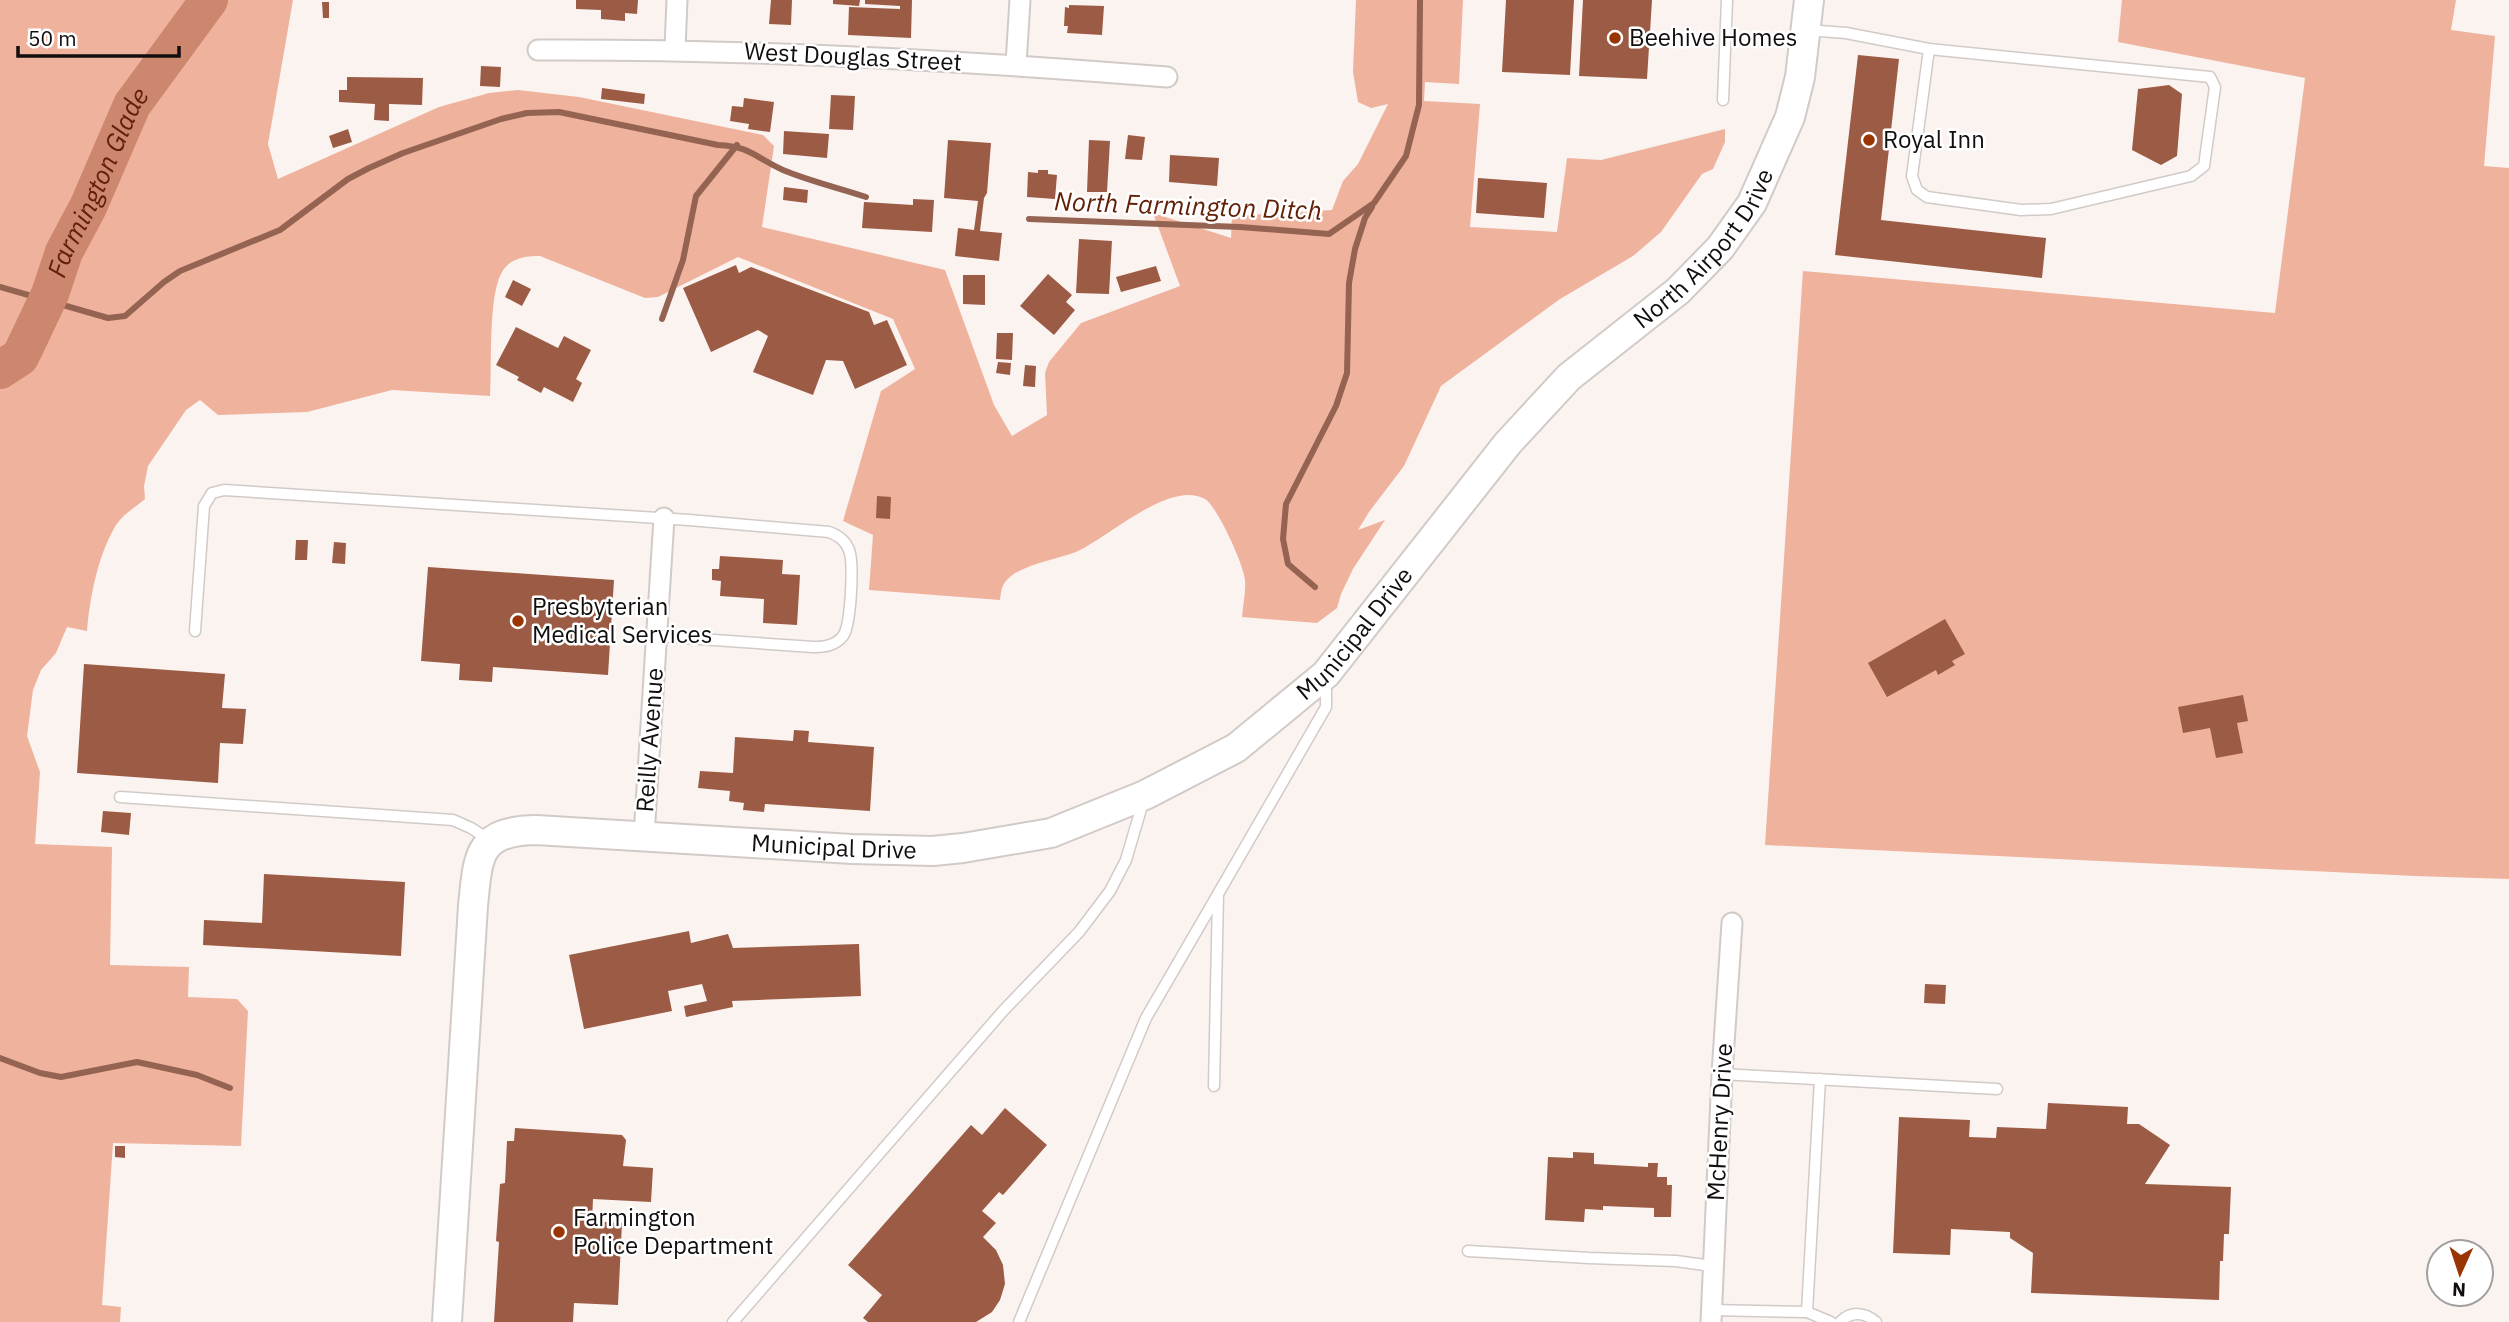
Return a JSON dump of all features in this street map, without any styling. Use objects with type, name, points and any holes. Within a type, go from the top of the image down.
[{"type":"main road","name":"North Airport Drive","points":[[1508,443],[1569,377],[1678,291],[1720,248],[1752,203],[1790,117],[1800,77],[1809,0]]},
{"type":"main road","name":"Municipal Drive","points":[[491,841],[502,833],[515,830],[933,851],[1051,833],[1145,794],[1236,748],[1326,674],[1508,443]]},
{"type":"main road","points":[[447,1322],[473,906],[479,865],[491,841]]},
{"type":"street","points":[[675,49],[677,0]]},
{"type":"street","points":[[1016,64],[1020,0]]},
{"type":"street","name":"West Douglas Street","points":[[538,50],[675,49],[1016,64],[1167,77]]},
{"type":"street","name":"Reilly Avenue","points":[[644,836],[664,518]]},
{"type":"street","name":"McHenry Drive","points":[[1711,1316],[1732,923]]},
{"type":"lane","points":[[1723,100],[1727,0]]},
{"type":"lane","points":[[1807,30],[1846,33],[1929,49],[2210,77],[2215,87],[2204,166],[2191,176],[2051,209],[2021,210],[1927,197],[1917,190],[1912,177],[1929,49]]},
{"type":"lane","points":[[195,631],[204,506],[212,494],[224,490],[664,518],[829,532],[843,540],[851,557],[848,627],[838,641],[830,645],[813,647],[657,636]]},
{"type":"lane","points":[[1018,1322],[1146,1018],[1326,707],[1326,674]]},
{"type":"lane","points":[[733,1322],[1003,1011],[1079,932],[1110,891],[1126,860],[1145,794]]},
{"type":"lane","points":[[120,797],[453,820],[491,841]]},
{"type":"lane","points":[[1214,1086],[1218,894]]},
{"type":"lane","points":[[1722,1074],[1997,1089]]},
{"type":"lane","points":[[1807,1312],[1820,1079]]},
{"type":"lane","points":[[1468,1251],[1676,1261],[1712,1266]]},
{"type":"lane","points":[[1711,1316],[1807,1312],[1831,1322]]},
{"type":"lane","points":[[1840,1322],[1853,1314],[1864,1314],[1876,1322]]},
{"type":"shaded area","points":[[0,0],[205,0],[120,113],[114,138],[87,200],[54,256],[36,314],[24,339],[0,362]]},
{"type":"shaded area","points":[[214,0],[293,0],[268,144],[278,179],[439,107],[489,93],[518,90],[579,97],[763,135],[774,146],[762,227],[945,270],[994,405],[1012,436],[1047,415],[1045,373],[1049,362],[1081,323],[1180,286],[1153,213],[1231,238],[1232,216],[1332,210],[1343,181],[1358,164],[1388,104],[1371,108],[1358,102],[1353,72],[1356,0],[1463,0],[1459,84],[1425,82],[1424,101],[1480,104],[1470,227],[1557,232],[1567,158],[1601,160],[1725,129],[1725,142],[1713,169],[1702,174],[1661,232],[1633,256],[1560,299],[1441,386],[1404,466],[1358,530],[1385,520],[1353,569],[1337,608],[1317,623],[1242,617],[1245,580],[1235,550],[1210,504],[1205,499],[1191,495],[1157,503],[1076,552],[1018,572],[1004,584],[1000,600],[869,590],[873,535],[843,521],[881,391],[915,369],[893,319],[738,257],[658,297],[645,298],[540,256],[523,257],[514,261],[502,272],[494,297],[490,396],[392,390],[307,412],[218,415],[200,400],[186,410],[148,466],[144,486],[145,499],[122,517],[104,549],[90,604],[87,631],[67,627],[56,653],[41,670],[33,690],[27,736],[40,772],[35,844],[112,847],[110,965],[189,967],[188,997],[237,999],[248,1011],[241,1146],[113,1143],[102,1305],[121,1307],[120,1322],[0,1322],[0,381],[30,367],[38,356],[71,258],[134,105]]},
{"type":"shaded area","points":[[2122,0],[2456,0],[2451,30],[2495,36],[2484,166],[2509,168],[2509,879],[1765,845],[1803,271],[2275,313],[2305,78],[2118,42]]},
{"type":"building","points":[[576,0],[638,0],[637,14],[625,13],[625,21],[601,19],[601,10],[576,9]]},
{"type":"building","points":[[771,0],[792,0],[791,25],[769,24]]},
{"type":"building","points":[[833,0],[860,0],[859,6],[833,4]]},
{"type":"building","points":[[865,0],[912,0],[911,38],[848,35],[849,7],[900,9],[900,6],[865,4]]},
{"type":"building","points":[[1506,0],[1574,0],[1570,75],[1502,72]]},
{"type":"building","name":"Beehive Homes","points":[[1583,0],[1652,0],[1647,79],[1579,76]]},
{"type":"building","points":[[322,2],[329,2],[329,18],[323,18]]},
{"type":"building","points":[[1069,5],[1104,6],[1102,35],[1067,33],[1068,26],[1064,26],[1065,7],[1069,8]]},
{"type":"building","name":"Royal Inn","points":[[1858,55],[1899,59],[1881,220],[2046,238],[2042,278],[1835,255]]},
{"type":"building","points":[[481,66],[501,67],[500,87],[480,86]]},
{"type":"building","points":[[347,77],[423,78],[422,105],[389,104],[389,121],[374,120],[375,104],[339,102],[339,90],[347,90]]},
{"type":"building","points":[[2169,85],[2182,94],[2177,156],[2161,165],[2132,150],[2138,89]]},
{"type":"building","points":[[602,88],[645,94],[644,104],[601,99]]},
{"type":"building","points":[[831,95],[855,96],[853,130],[829,129]]},
{"type":"building","points":[[744,98],[774,102],[770,132],[748,129],[749,124],[730,121],[732,106],[743,107]]},
{"type":"building","points":[[348,129],[352,142],[333,148],[329,136]]},
{"type":"building","points":[[784,131],[829,134],[827,158],[783,154]]},
{"type":"building","points":[[1128,135],[1145,137],[1142,160],[1125,159]]},
{"type":"building","points":[[948,140],[991,143],[987,193],[980,231],[1002,233],[999,261],[955,256],[958,228],[974,230],[978,201],[944,198]]},
{"type":"building","points":[[1089,140],[1110,141],[1107,192],[1087,192]]},
{"type":"building","points":[[1170,155],[1219,158],[1217,186],[1169,182]]},
{"type":"building","points":[[1038,170],[1048,170],[1048,174],[1057,175],[1055,199],[1027,197],[1028,172],[1038,173]]},
{"type":"building","points":[[1478,178],[1547,183],[1544,218],[1476,213]]},
{"type":"building","points":[[784,187],[808,190],[807,203],[783,200]]},
{"type":"building","points":[[913,199],[934,200],[932,232],[862,228],[864,202],[913,205]]},
{"type":"building","points":[[1079,239],[1112,241],[1109,294],[1076,293]]},
{"type":"building","points":[[736,265],[739,273],[751,267],[869,312],[874,325],[887,320],[907,365],[855,389],[843,361],[826,360],[813,395],[753,372],[768,336],[758,330],[711,352],[683,288]]},
{"type":"building","points":[[1156,266],[1161,281],[1121,292],[1116,277]]},
{"type":"building","points":[[1048,274],[1072,295],[1066,302],[1075,310],[1054,335],[1020,306]]},
{"type":"building","points":[[963,275],[985,275],[985,305],[963,304]]},
{"type":"building","points":[[513,280],[531,289],[522,306],[505,297]]},
{"type":"building","points":[[516,327],[558,348],[564,336],[591,350],[576,379],[582,383],[573,402],[544,387],[541,393],[496,365]]},
{"type":"building","points":[[997,333],[1013,333],[1012,360],[996,359]]},
{"type":"building","points":[[998,362],[1011,363],[1010,375],[996,373]]},
{"type":"building","points":[[1025,365],[1036,366],[1035,387],[1023,386]]},
{"type":"building","points":[[877,496],[891,497],[890,519],[876,518]]},
{"type":"building","points":[[296,540],[308,540],[307,560],[295,560]]},
{"type":"building","points":[[334,542],[346,543],[345,564],[332,563]]},
{"type":"building","points":[[720,556],[783,560],[782,574],[800,575],[797,625],[763,623],[764,599],[720,596],[721,581],[712,580],[712,569],[719,569]]},
{"type":"building","name":"Presbyterian Medical Services","points":[[428,567],[614,580],[608,675],[493,667],[492,682],[459,680],[460,664],[421,661]]},
{"type":"building","points":[[1945,619],[1965,654],[1952,661],[1955,665],[1938,675],[1936,670],[1887,697],[1868,663]]},
{"type":"building","points":[[84,664],[225,674],[222,708],[246,709],[243,744],[220,743],[218,783],[77,773]]},
{"type":"building","points":[[2243,695],[2248,721],[2237,723],[2243,753],[2216,758],[2210,728],[2183,733],[2178,707]]},
{"type":"building","points":[[794,730],[809,731],[808,742],[874,747],[870,811],[765,804],[764,812],[743,810],[744,803],[729,801],[730,791],[698,788],[700,771],[733,773],[735,737],[793,741]]},
{"type":"building","points":[[103,811],[131,813],[129,835],[101,832]]},
{"type":"building","points":[[264,874],[405,882],[401,956],[203,945],[204,920],[262,923]]},
{"type":"building","points":[[689,931],[691,943],[728,934],[733,948],[859,944],[861,996],[732,1001],[733,1007],[686,1017],[684,1006],[707,1001],[702,984],[668,991],[672,1011],[584,1029],[569,955]]},
{"type":"building","points":[[1925,984],[1946,985],[1945,1004],[1924,1003]]},
{"type":"building","points":[[2048,1103],[2128,1107],[2127,1124],[2139,1124],[2170,1145],[2145,1184],[2231,1187],[2229,1234],[2224,1234],[2223,1261],[2220,1261],[2219,1300],[2031,1293],[2033,1253],[2010,1238],[2010,1232],[1951,1229],[1950,1255],[1893,1253],[1899,1117],[1970,1120],[1969,1137],[1996,1138],[1997,1127],[2046,1129]]},
{"type":"building","points":[[1005,1108],[1047,1145],[1003,1195],[999,1192],[982,1211],[996,1223],[983,1237],[996,1250],[1003,1265],[1005,1284],[1000,1300],[992,1312],[976,1322],[868,1322],[863,1318],[882,1295],[848,1265],[971,1125],[982,1135]]},
{"type":"building","name":"Farmington Police Department","points":[[515,1128],[622,1135],[626,1140],[623,1166],[653,1168],[651,1202],[593,1199],[592,1221],[622,1223],[618,1305],[574,1303],[573,1322],[494,1322],[500,1184],[505,1183],[507,1141],[514,1141]]},
{"type":"building","points":[[115,1146],[125,1146],[125,1158],[115,1157]]},
{"type":"building","points":[[1573,1152],[1594,1153],[1594,1164],[1648,1167],[1648,1163],[1658,1163],[1657,1177],[1667,1177],[1667,1185],[1672,1185],[1671,1217],[1654,1217],[1654,1208],[1603,1206],[1603,1210],[1585,1209],[1584,1222],[1545,1220],[1548,1157],[1573,1158]]},
{"type":"waterway","name":"Farmington Glade","points":[[0,370],[20,357],[24,349],[50,294],[64,252],[88,207],[132,105],[209,0]]},
{"type":"waterway","name":"North Farmington Ditch","points":[[1029,219],[1240,227],[1329,234],[1374,203],[1406,156],[1419,105],[1420,0]]},
{"type":"waterway","name":"North Farmington Ditch","points":[[0,287],[108,318],[125,316],[180,271],[280,230],[348,179],[369,168],[403,153],[501,119],[527,113],[559,112],[738,148],[793,174],[866,197]]},
{"type":"waterway","points":[[662,319],[683,260],[696,196],[737,145]]},
{"type":"waterway","points":[[1315,587],[1288,564],[1283,539],[1286,504],[1336,406],[1347,373],[1349,283],[1355,249],[1365,218],[1372,207]]},
{"type":"waterway","points":[[0,1058],[40,1073],[61,1077],[137,1062],[197,1075],[230,1088]]},
{"type":"place","name":"Beehive Homes","points":[[1615,38]]},
{"type":"place","name":"Royal Inn","points":[[1869,140]]},
{"type":"place","name":"Presbyterian Medical Services","points":[[518,621]]},
{"type":"place","name":"Farmington Police Department","points":[[559,1232]]}]
